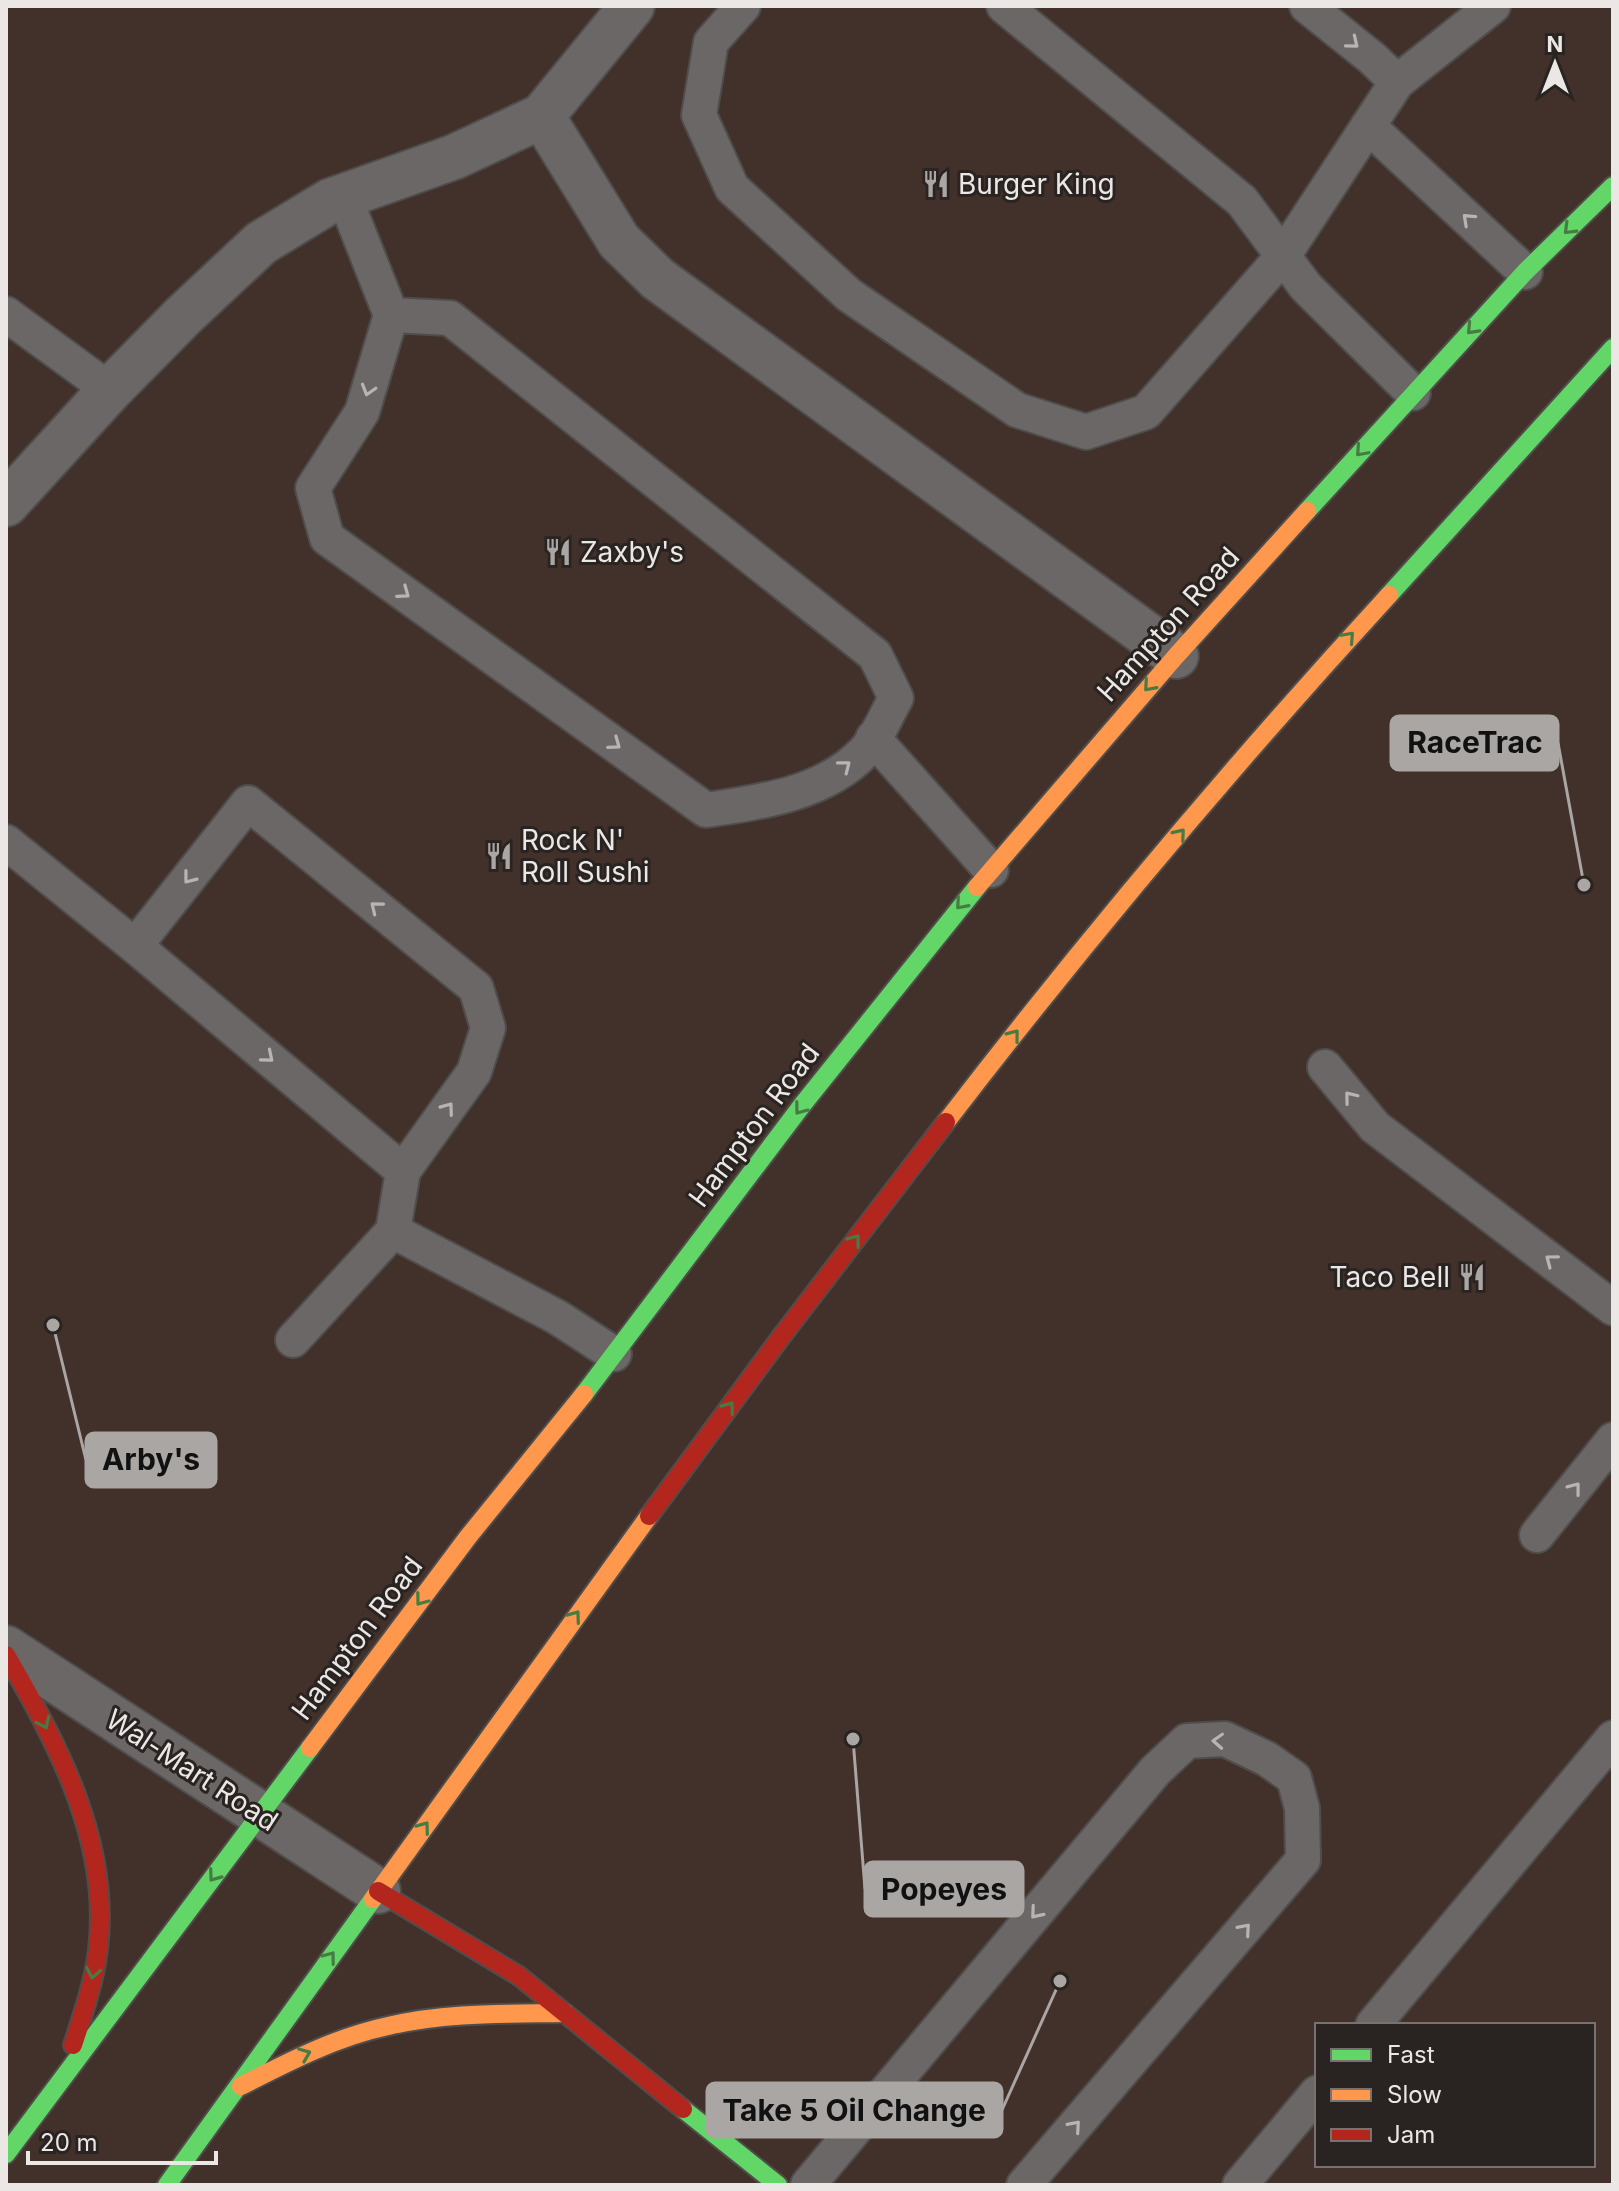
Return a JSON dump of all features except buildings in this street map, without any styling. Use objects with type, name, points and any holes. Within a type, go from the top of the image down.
[{"type":"main road","name":"Hampton Road","points":[[6,2154],[468,1537],[614,1354],[803,1104],[953,914],[1176,656],[1413,393],[1525,272],[1613,186]]},
{"type":"main road","points":[[167,2185],[589,1597],[781,1337],[1019,1028],[1268,727],[1613,348]]},
{"type":"main road","points":[[6,1655],[35,1704],[90,1830],[100,1900],[99,1947],[90,1991],[63,2078]]},
{"type":"main road","points":[[378,1891],[519,1976],[778,2185]]},
{"type":"main road","points":[[235,2088],[300,2055],[366,2031],[418,2020],[565,2013]]},
{"type":"street","points":[[6,504],[110,390],[261,243],[330,201],[454,157],[542,116],[632,6]]},
{"type":"street","points":[[542,116],[619,241],[658,279],[1176,656]]},
{"type":"street","name":"Wal-Mart Road","points":[[6,1648],[378,1891]]},
{"type":"lane","points":[[743,6],[711,42],[699,115],[732,188],[849,295],[1017,410],[1086,432],[1146,412],[1283,256],[1397,82],[1493,6]]},
{"type":"lane","points":[[1004,6],[1242,201],[1306,287],[1413,393]]},
{"type":"lane","points":[[1307,6],[1397,82]]},
{"type":"lane","points":[[1368,126],[1525,272]]},
{"type":"lane","points":[[344,196],[391,315],[362,412],[313,488],[327,538],[706,810],[756,802],[823,783],[865,751],[896,698],[875,655],[450,318],[391,315]]},
{"type":"lane","points":[[6,314],[110,390]]},
{"type":"lane","points":[[873,738],[991,870]]},
{"type":"lane","points":[[135,946],[248,803],[476,988],[488,1028],[474,1072],[403,1171],[393,1231],[293,1340]]},
{"type":"lane","points":[[6,842],[403,1171]]},
{"type":"lane","points":[[1325,1067],[1375,1127],[1613,1308]]},
{"type":"lane","points":[[393,1231],[557,1317],[614,1354]]},
{"type":"lane","points":[[1537,1535],[1613,1440]]},
{"type":"lane","points":[[1375,2023],[1613,1738]]},
{"type":"lane","points":[[808,2185],[1155,1771],[1187,1741],[1225,1739],[1267,1759],[1294,1778],[1302,1808],[1303,1860],[1024,2185]]},
{"type":"lane","points":[[1240,2185],[1315,2095]]},
{"type":"shaded area","points":[[6,6],[1613,6],[1613,2185],[6,2185]]},
{"type":"traffic: fast","points":[[1307,511],[1525,272],[1613,186]]},
{"type":"traffic: fast","points":[[1389,595],[1613,348]]},
{"type":"traffic: fast","points":[[584,1394],[803,1104],[977,887]]},
{"type":"traffic: fast","points":[[6,2154],[310,1748]]},
{"type":"traffic: fast","points":[[167,2185],[373,1899]]},
{"type":"traffic: fast","points":[[683,2109],[778,2185]]},
{"type":"traffic: slow","points":[[977,887],[1176,656],[1307,511]]},
{"type":"traffic: slow","points":[[946,1122],[1162,854],[1389,595]]},
{"type":"traffic: slow","points":[[310,1748],[468,1537],[584,1394]]},
{"type":"traffic: slow","points":[[373,1899],[649,1516]]},
{"type":"traffic: slow","points":[[241,2086],[331,2043],[410,2021],[454,2016],[565,2013]]},
{"type":"traffic: jam","points":[[649,1516],[946,1122]]},
{"type":"traffic: jam","points":[[6,1655],[61,1759],[88,1833],[96,1871],[100,1910],[98,1950],[73,2045]]},
{"type":"traffic: jam","points":[[378,1891],[519,1976],[683,2109]]},
{"type":"place","name":"Burger King","points":[[936,184]]},
{"type":"place","name":"Zaxby's","points":[[558,552]]},
{"type":"place","name":"Rock N' Roll Sushi","points":[[499,856]]},
{"type":"place","name":"RaceTrac","points":[[1584,885]]},
{"type":"place","name":"Taco Bell","points":[[1472,1277]]},
{"type":"place","name":"Arby's","points":[[53,1325]]},
{"type":"place","name":"Popeyes","points":[[853,1739]]},
{"type":"place","name":"Take 5 Oil Change","points":[[1060,1981]]}]
